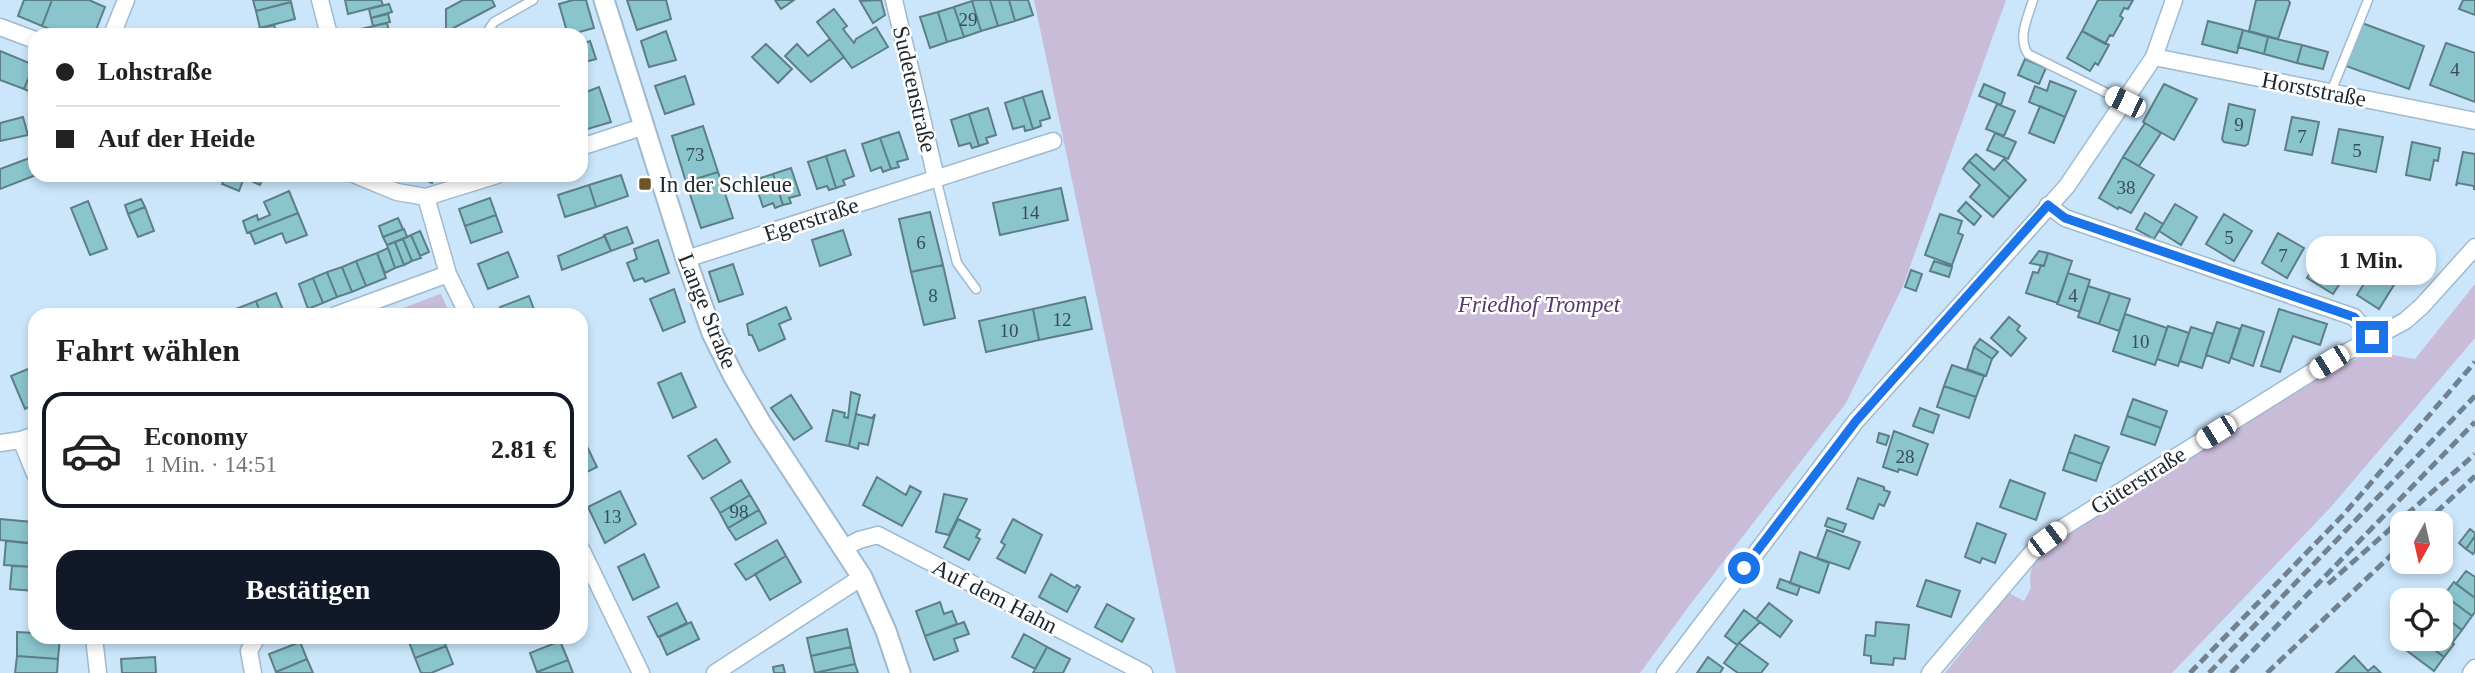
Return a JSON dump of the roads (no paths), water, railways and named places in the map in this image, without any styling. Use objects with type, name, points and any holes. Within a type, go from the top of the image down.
[{"type":"street","points":[[115,28],[126,0]]},
{"type":"street","points":[[320,0],[327,28]]},
{"type":"street","name":"Lange Straße","points":[[604,0],[686,260],[712,333],[734,377],[862,577],[886,631],[900,673]]},
{"type":"street","name":"Sudetenstraße","points":[[894,0],[936,178]]},
{"type":"street","points":[[1665,673],[1856,421],[2067,186],[2154,57],[2174,0]]},
{"type":"street","points":[[0,27],[28,37]]},
{"type":"street","name":"Horststraße","points":[[2154,57],[2475,121]]},
{"type":"street","points":[[588,145],[645,126]]},
{"type":"street","name":"Egerstraße","points":[[686,260],[1053,141]]},
{"type":"street","points":[[373,182],[397,192],[426,197],[474,182]]},
{"type":"street","points":[[426,197],[448,274],[465,308]]},
{"type":"street","points":[[2048,205],[2065,218],[2354,317],[2372,337]]},
{"type":"street","name":"Güterstraße","points":[[1930,673],[2035,548],[2082,515],[2372,337],[2405,321],[2475,247]]},
{"type":"street","points":[[355,308],[448,274]]},
{"type":"street","points":[[0,443],[28,438]]},
{"type":"street","name":"Auf dem Hahn","points":[[845,548],[859,540],[878,535],[1144,673]]},
{"type":"street","points":[[588,563],[641,673]]},
{"type":"street","points":[[715,673],[862,577]]},
{"type":"street","points":[[95,644],[98,673]]},
{"type":"street","points":[[253,644],[249,652],[253,673]]},
{"type":"street","points":[[2470,673],[2475,668]]},
{"type":"lane","points":[[490,28],[495,22],[533,0]]},
{"type":"lane","points":[[2033,0],[2022,38],[2023,48],[2028,54],[2125,102]]},
{"type":"lane","points":[[2331,92],[2368,0]]},
{"type":"lane","points":[[936,178],[957,263],[976,289]]},
{"type":"railway","points":[[2190,673],[2344,514],[2475,362]]},
{"type":"railway","points":[[2209,673],[2475,396]]},
{"type":"railway","points":[[2231,673],[2475,422]]},
{"type":"railway","points":[[2328,584],[2475,454]]},
{"type":"railway","points":[[2438,511],[2475,476]]},
{"type":"railway","points":[[2267,673],[2390,556]]},
{"type":"place","name":"In der Schleue","points":[[645,184]]},
{"type":"park label","name":"Friedhof Trompet","points":[[1539,304]]}]
